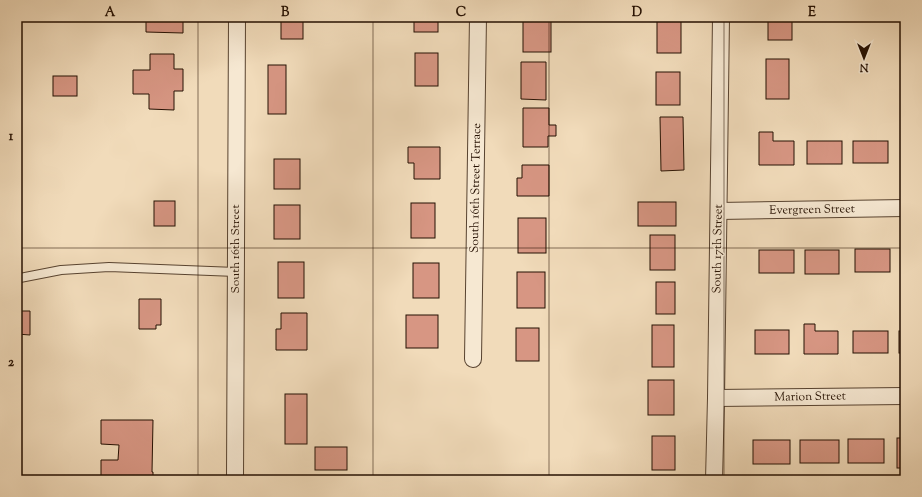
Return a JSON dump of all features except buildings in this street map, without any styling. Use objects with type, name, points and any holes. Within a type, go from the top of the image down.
[{"type":"street","name":"South 16th Street","points":[[235,480],[237,17]]},
{"type":"street","name":"South 16th Street Terrace","points":[[473,359],[478,17]]},
{"type":"street","name":"South 17th Street","points":[[714,480],[721,17]]},
{"type":"street","name":"Evergreen Street","points":[[719,211],[905,208]]},
{"type":"street","name":"Marion Street","points":[[716,398],[905,396]]},
{"type":"lane","points":[[17,280],[20,278],[61,270],[109,267],[236,272]]}]
